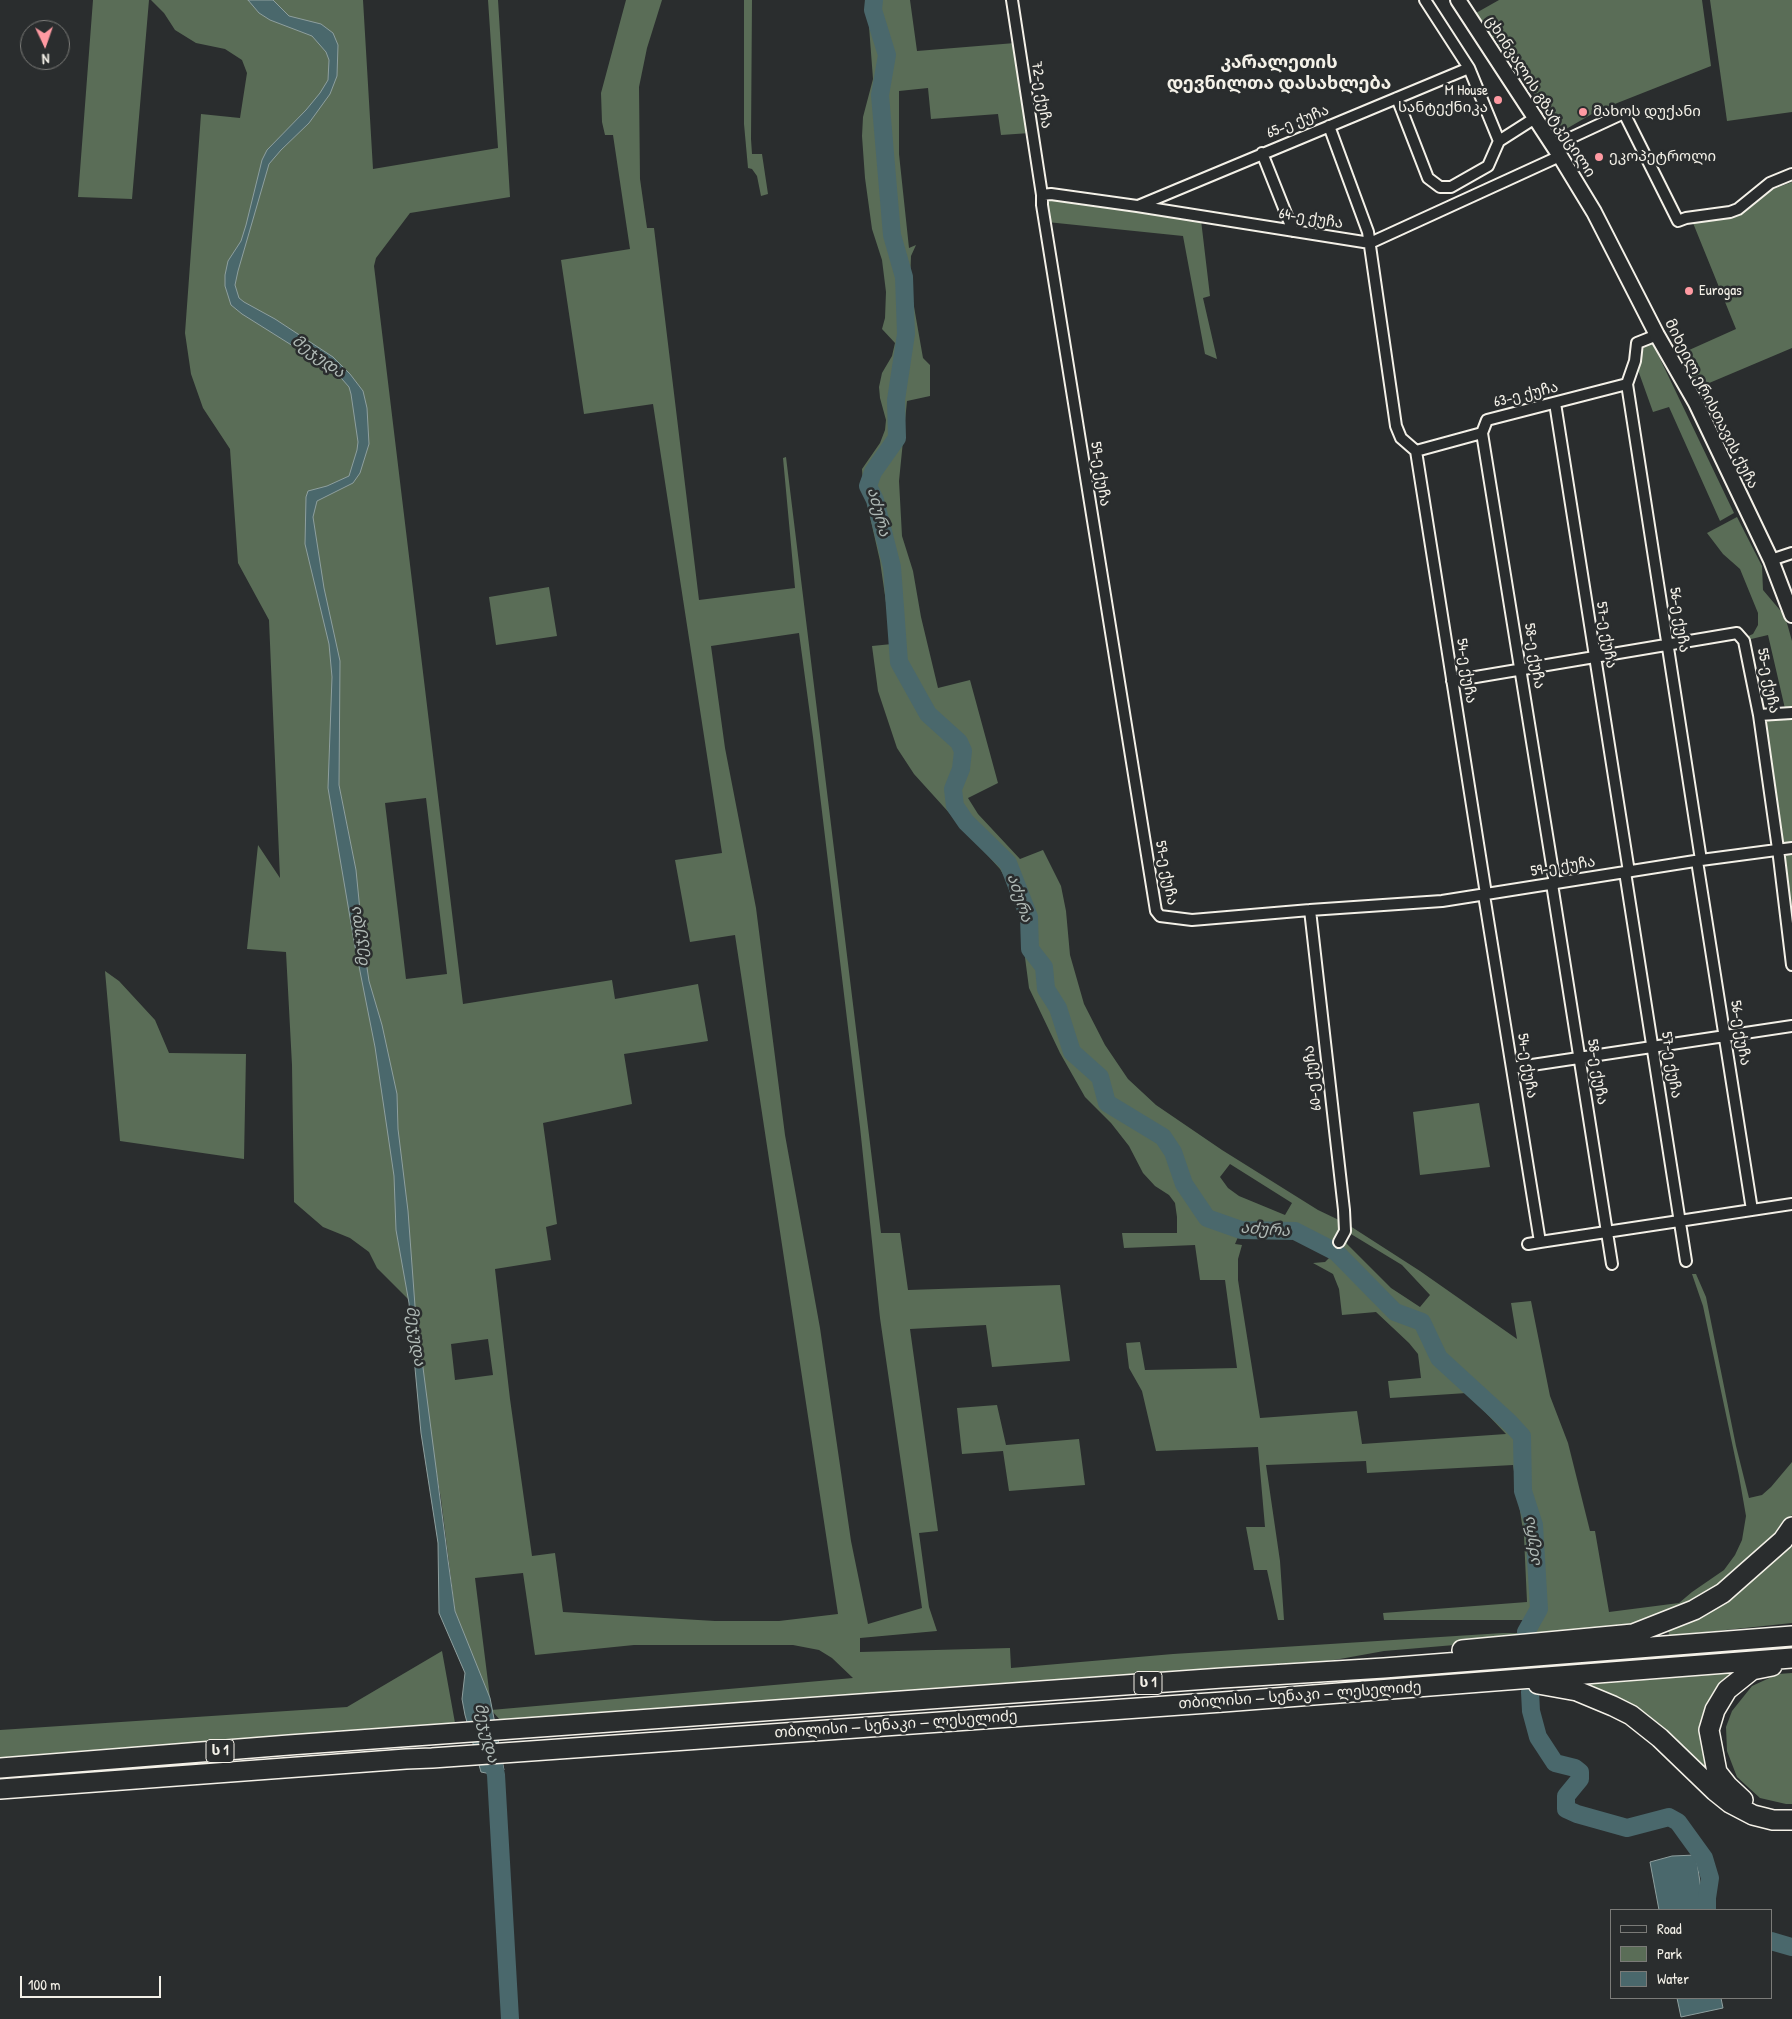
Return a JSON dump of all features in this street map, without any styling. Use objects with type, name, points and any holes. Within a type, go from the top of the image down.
[{"type":"highway","points":[[1384,1668],[1417,1654],[1633,1634],[1694,1610],[1723,1593],[1783,1540],[1792,1527]]},
{"type":"highway","name":"თბილისი — სენაკი — ლესელიძე","points":[[0,1768],[1222,1678],[1384,1668],[1792,1636]]},
{"type":"highway","points":[[1792,1659],[1752,1670],[1727,1690],[1715,1710],[1708,1730],[1717,1772],[1728,1786],[1743,1800],[1756,1807],[1770,1811],[1792,1811]]},
{"type":"highway","name":"თბილისი — სენაკი — ლესელიძე","points":[[0,1789],[1792,1659]]},
{"type":"highway","points":[[1517,1680],[1577,1691],[1613,1706],[1631,1716],[1660,1738],[1714,1791],[1730,1803],[1754,1815],[1773,1820],[1792,1820]]},
{"type":"main road","name":"ცხინვალის გზატკეცილი","points":[[1458,0],[1557,151],[1594,212]]},
{"type":"main road","name":"მიხეილ ერისთავის ქუჩა","points":[[1594,212],[1657,335],[1696,403],[1771,560],[1792,615]]},
{"type":"street","name":"72-ე ქუჩა","points":[[1012,0],[1042,200]]},
{"type":"street","points":[[1425,0],[1469,68],[1499,141]]},
{"type":"street","name":"65-ე ქუჩა","points":[[1138,206],[1469,68]]},
{"type":"street","points":[[1397,98],[1428,178],[1440,188],[1451,187],[1488,166],[1499,141],[1535,118]]},
{"type":"street","points":[[1370,243],[1457,204],[1624,113],[1678,221],[1738,209],[1770,183],[1792,174]]},
{"type":"street","points":[[1329,126],[1368,232],[1396,426],[1402,438],[1416,451]]},
{"type":"street","points":[[1262,153],[1293,231]]},
{"type":"street","points":[[1451,187],[1457,204]]},
{"type":"street","name":"64-ე ქუჩა","points":[[1042,200],[1052,194],[1370,243]]},
{"type":"street","name":"59-ე ქუჩა","points":[[1042,200],[1156,911],[1160,916],[1192,920],[1442,901],[1792,848]]},
{"type":"street","points":[[1627,384],[1637,343],[1657,335]]},
{"type":"street","name":"63-ე ქუჩა","points":[[1416,451],[1482,433],[1487,420],[1627,384]]},
{"type":"street","name":"56-ე ქუჩა","points":[[1627,384],[1752,1210]]},
{"type":"street","name":"57-ე ქუჩა","points":[[1555,404],[1686,1261]]},
{"type":"street","name":"58-ე ქუჩა","points":[[1482,433],[1521,669],[1612,1264]]},
{"type":"street","name":"54-ე ქუჩა","points":[[1416,451],[1540,1242]]},
{"type":"street","points":[[1771,560],[1792,554]]},
{"type":"street","name":"55-ე ქუჩა","points":[[1452,681],[1737,633],[1744,641],[1759,715],[1792,965]]},
{"type":"street","points":[[1759,715],[1792,713]]},
{"type":"street","name":"60-ე ქუჩა","points":[[1310,910],[1344,1210],[1344,1231],[1339,1242]]},
{"type":"street","points":[[1512,1068],[1792,1026]]},
{"type":"street","points":[[1528,1244],[1792,1204]]},
{"type":"green space","points":[[93,0],[149,0],[132,199],[78,197]]},
{"type":"green space","points":[[151,0],[363,0],[373,169],[498,148],[488,0],[498,0],[510,197],[410,213],[376,258],[374,266],[463,1004],[612,980],[615,999],[698,984],[708,1041],[624,1054],[632,1104],[543,1123],[557,1224],[546,1227],[551,1260],[495,1269],[510,1399],[532,1556],[555,1553],[563,1612],[715,1621],[779,1621],[838,1614],[735,935],[690,942],[675,860],[722,853],[653,404],[584,414],[561,260],[630,249],[613,135],[605,135],[602,122],[601,93],[626,0],[662,0],[647,48],[639,87],[640,179],[647,228],[654,228],[699,600],[795,588],[783,458],[786,457],[881,1233],[900,1233],[908,1290],[1060,1285],[1070,1361],[992,1367],[986,1325],[910,1329],[938,1531],[919,1533],[929,1607],[937,1631],[860,1638],[860,1652],[1010,1648],[1011,1668],[1173,1654],[1503,1633],[1524,1633],[1525,1639],[1384,1651],[1290,1668],[502,1722],[491,1710],[853,1678],[832,1658],[819,1650],[793,1645],[634,1645],[535,1655],[523,1573],[475,1578],[490,1698],[467,1646],[455,1611],[441,1499],[429,1429],[415,1306],[377,1268],[369,1252],[350,1238],[323,1227],[294,1202],[292,1065],[286,952],[247,949],[258,845],[280,878],[269,620],[238,563],[230,449],[203,408],[191,374],[185,333],[201,114],[240,118],[247,73],[242,60],[225,49],[196,43],[175,30],[164,13]],"holes":[[[799,633],[860,1127],[880,1318],[922,1608],[868,1624],[851,1541],[820,1328],[785,1135],[756,908],[725,748],[711,646]],[[426,798],[447,974],[406,979],[385,803]],[[488,1339],[493,1375],[455,1380],[451,1344]]]},
{"type":"green space","points":[[744,0],[752,0],[751,139],[752,154],[762,154],[768,194],[761,196],[757,176],[752,169],[748,168],[744,124]]},
{"type":"green space","points":[[867,0],[910,0],[917,51],[1015,43],[1030,133],[1001,135],[998,114],[931,119],[928,88],[899,91],[899,154],[909,248],[916,245],[911,256],[910,284],[923,358],[930,365],[930,396],[907,401],[899,481],[902,536],[913,571],[921,617],[938,688],[970,680],[998,783],[968,798],[978,814],[1020,859],[1043,850],[1061,886],[1066,911],[1070,955],[1084,1004],[1105,1045],[1128,1079],[1156,1105],[1222,1150],[1318,1210],[1341,1221],[1342,1230],[1331,1249],[1295,1231],[1241,1230],[1235,1244],[1242,1245],[1238,1259],[1238,1280],[1260,1418],[1357,1411],[1362,1444],[1506,1434],[1467,1393],[1390,1398],[1388,1381],[1421,1378],[1418,1354],[1376,1312],[1342,1315],[1339,1289],[1333,1274],[1313,1263],[1325,1262],[1334,1253],[1393,1314],[1421,1324],[1439,1363],[1519,1437],[1521,1492],[1531,1524],[1537,1609],[1529,1620],[1384,1620],[1383,1613],[1527,1602],[1524,1537],[1513,1465],[1367,1473],[1366,1461],[1266,1465],[1280,1561],[1284,1620],[1278,1620],[1267,1570],[1254,1570],[1246,1527],[1265,1527],[1258,1447],[1156,1451],[1142,1391],[1129,1368],[1126,1343],[1140,1342],[1145,1370],[1237,1368],[1225,1280],[1200,1280],[1195,1245],[1124,1248],[1122,1233],[1177,1233],[1175,1203],[1169,1195],[1155,1186],[1143,1173],[1129,1146],[1111,1123],[1085,1097],[1060,1053],[1029,988],[1023,925],[1018,900],[1000,869],[914,774],[897,748],[878,691],[872,646],[892,644],[880,561],[863,486],[862,469],[880,443],[885,430],[886,420],[879,387],[882,373],[892,356],[895,343],[882,329],[885,318],[886,292],[882,260],[872,229],[865,178],[862,136],[863,117],[873,79]],"holes":[[[1230,1164],[1292,1203],[1285,1215],[1239,1196],[1228,1188],[1220,1177]]]},
{"type":"green space","points":[[1499,0],[1702,0],[1711,66],[1597,111],[1561,132],[1476,13]]},
{"type":"green space","points":[[1710,0],[1792,0],[1792,112],[1727,121]]},
{"type":"green space","points":[[1792,182],[1792,348],[1695,389],[1678,355],[1736,329],[1693,223],[1735,216],[1771,190]]},
{"type":"green space","points":[[1049,198],[1201,220],[1210,296],[1203,298],[1217,359],[1205,354],[1183,236],[1047,222],[1046,211]]},
{"type":"green space","points":[[1652,342],[1734,513],[1720,521],[1669,407],[1653,412],[1638,370],[1644,346]]},
{"type":"green space","points":[[1737,517],[1762,566],[1763,590],[1785,616],[1792,641],[1792,713],[1786,713],[1768,635],[1747,640],[1746,637],[1753,634],[1758,625],[1758,613],[1740,569],[1723,554],[1707,533]]},
{"type":"green space","points":[[549,587],[557,636],[496,645],[489,597]]},
{"type":"green space","points":[[1792,716],[1792,844],[1782,845],[1764,719]]},
{"type":"green space","points":[[1792,852],[1792,956],[1777,853]]},
{"type":"green space","points":[[105,971],[119,981],[155,1020],[169,1053],[246,1054],[244,1159],[120,1141]]},
{"type":"green space","points":[[1479,1103],[1490,1167],[1420,1175],[1413,1112]]},
{"type":"green space","points":[[1347,1224],[1420,1271],[1517,1339],[1511,1303],[1531,1301],[1550,1396],[1568,1443],[1590,1531],[1595,1531],[1609,1612],[1679,1603],[1724,1570],[1735,1555],[1742,1540],[1746,1516],[1739,1476],[1703,1306],[1692,1274],[1696,1274],[1706,1297],[1736,1446],[1749,1498],[1762,1495],[1792,1462],[1792,1515],[1766,1547],[1713,1592],[1627,1630],[1528,1638],[1528,1633],[1540,1609],[1537,1524],[1526,1491],[1527,1452],[1525,1435],[1442,1355],[1425,1320],[1395,1308],[1336,1250],[1344,1238],[1347,1244],[1391,1288],[1420,1307],[1430,1295],[1402,1265],[1346,1231]]},
{"type":"green space","points":[[997,1405],[1006,1445],[1079,1439],[1085,1485],[1009,1491],[1003,1451],[962,1454],[957,1408]]},
{"type":"green space","points":[[1792,1536],[1792,1623],[1669,1636],[1668,1627]]},
{"type":"green space","points":[[442,1651],[457,1734],[0,1768],[0,1730],[347,1707]]},
{"type":"green space","points":[[1741,1672],[1709,1712],[1722,1789],[1637,1709],[1588,1684]]},
{"type":"green space","points":[[1792,1673],[1792,1804],[1786,1804],[1760,1798],[1737,1777],[1727,1751],[1726,1727],[1732,1711],[1752,1686],[1778,1674]]},
{"type":"water","points":[[248,0],[273,0],[289,16],[321,24],[333,33],[338,45],[337,76],[330,94],[309,123],[269,164],[235,285],[239,298],[244,302],[275,319],[333,357],[363,391],[367,408],[369,444],[360,473],[353,483],[317,501],[313,517],[324,588],[340,661],[339,785],[356,870],[369,981],[382,1025],[397,1094],[398,1129],[408,1211],[415,1306],[455,1611],[490,1698],[504,1770],[496,1775],[481,1772],[462,1699],[465,1673],[439,1613],[438,1543],[421,1433],[409,1303],[396,1230],[394,1176],[375,1047],[354,941],[328,788],[332,677],[329,644],[305,544],[306,497],[308,491],[327,486],[349,476],[358,442],[351,394],[349,387],[335,371],[317,357],[293,346],[231,305],[225,286],[228,261],[241,241],[262,160],[267,150],[320,93],[328,80],[329,60],[326,52],[312,36],[270,20],[259,13]]},
{"type":"water","points":[[1696,1855],[1702,1896],[1701,1909],[1659,1909],[1650,1862],[1672,1856]]},
{"type":"water","points":[[1677,1999],[1721,1999],[1723,2008],[1681,2017]]},
{"type":"waterway","name":"აძურა","points":[[874,0],[873,10],[887,55],[880,95],[892,235],[904,277],[906,334],[896,400],[897,438],[873,472],[868,486],[875,500],[892,567],[899,662],[928,714],[959,742],[963,751],[961,769],[953,789],[955,806],[966,822],[1008,863],[1029,917],[1030,949],[1044,967],[1046,989],[1058,1008],[1072,1052],[1100,1077],[1107,1103],[1163,1137],[1173,1152],[1184,1184],[1207,1218],[1241,1230],[1295,1231],[1336,1252],[1395,1312],[1422,1322],[1439,1358],[1522,1436],[1523,1491],[1534,1525],[1539,1609],[1526,1632]]},
{"type":"waterway","name":"აძურა","points":[[1530,1692],[1531,1711],[1538,1737],[1555,1763],[1575,1768],[1580,1772],[1580,1779],[1566,1796],[1566,1809],[1577,1814],[1627,1828],[1669,1817],[1678,1822],[1704,1858],[1710,1878],[1707,1909]]},
{"type":"waterway","name":"მეჯუდა","points":[[491,1753],[496,1775],[510,2019]]},
{"type":"waterway","name":"აძურა","points":[[1772,1941],[1792,1947]]},
{"type":"place","name":"M House სანტექნიკა","points":[[1498,100]]},
{"type":"place","name":"მახოს დუქანი","points":[[1583,112]]},
{"type":"place","name":"ეკოპეტროლი","points":[[1599,157]]},
{"type":"place","name":"Eurogas","points":[[1689,291]]},
{"type":"district","name":"კარალეთის დევნილთა დასახლება","points":[[1279,73]]}]
